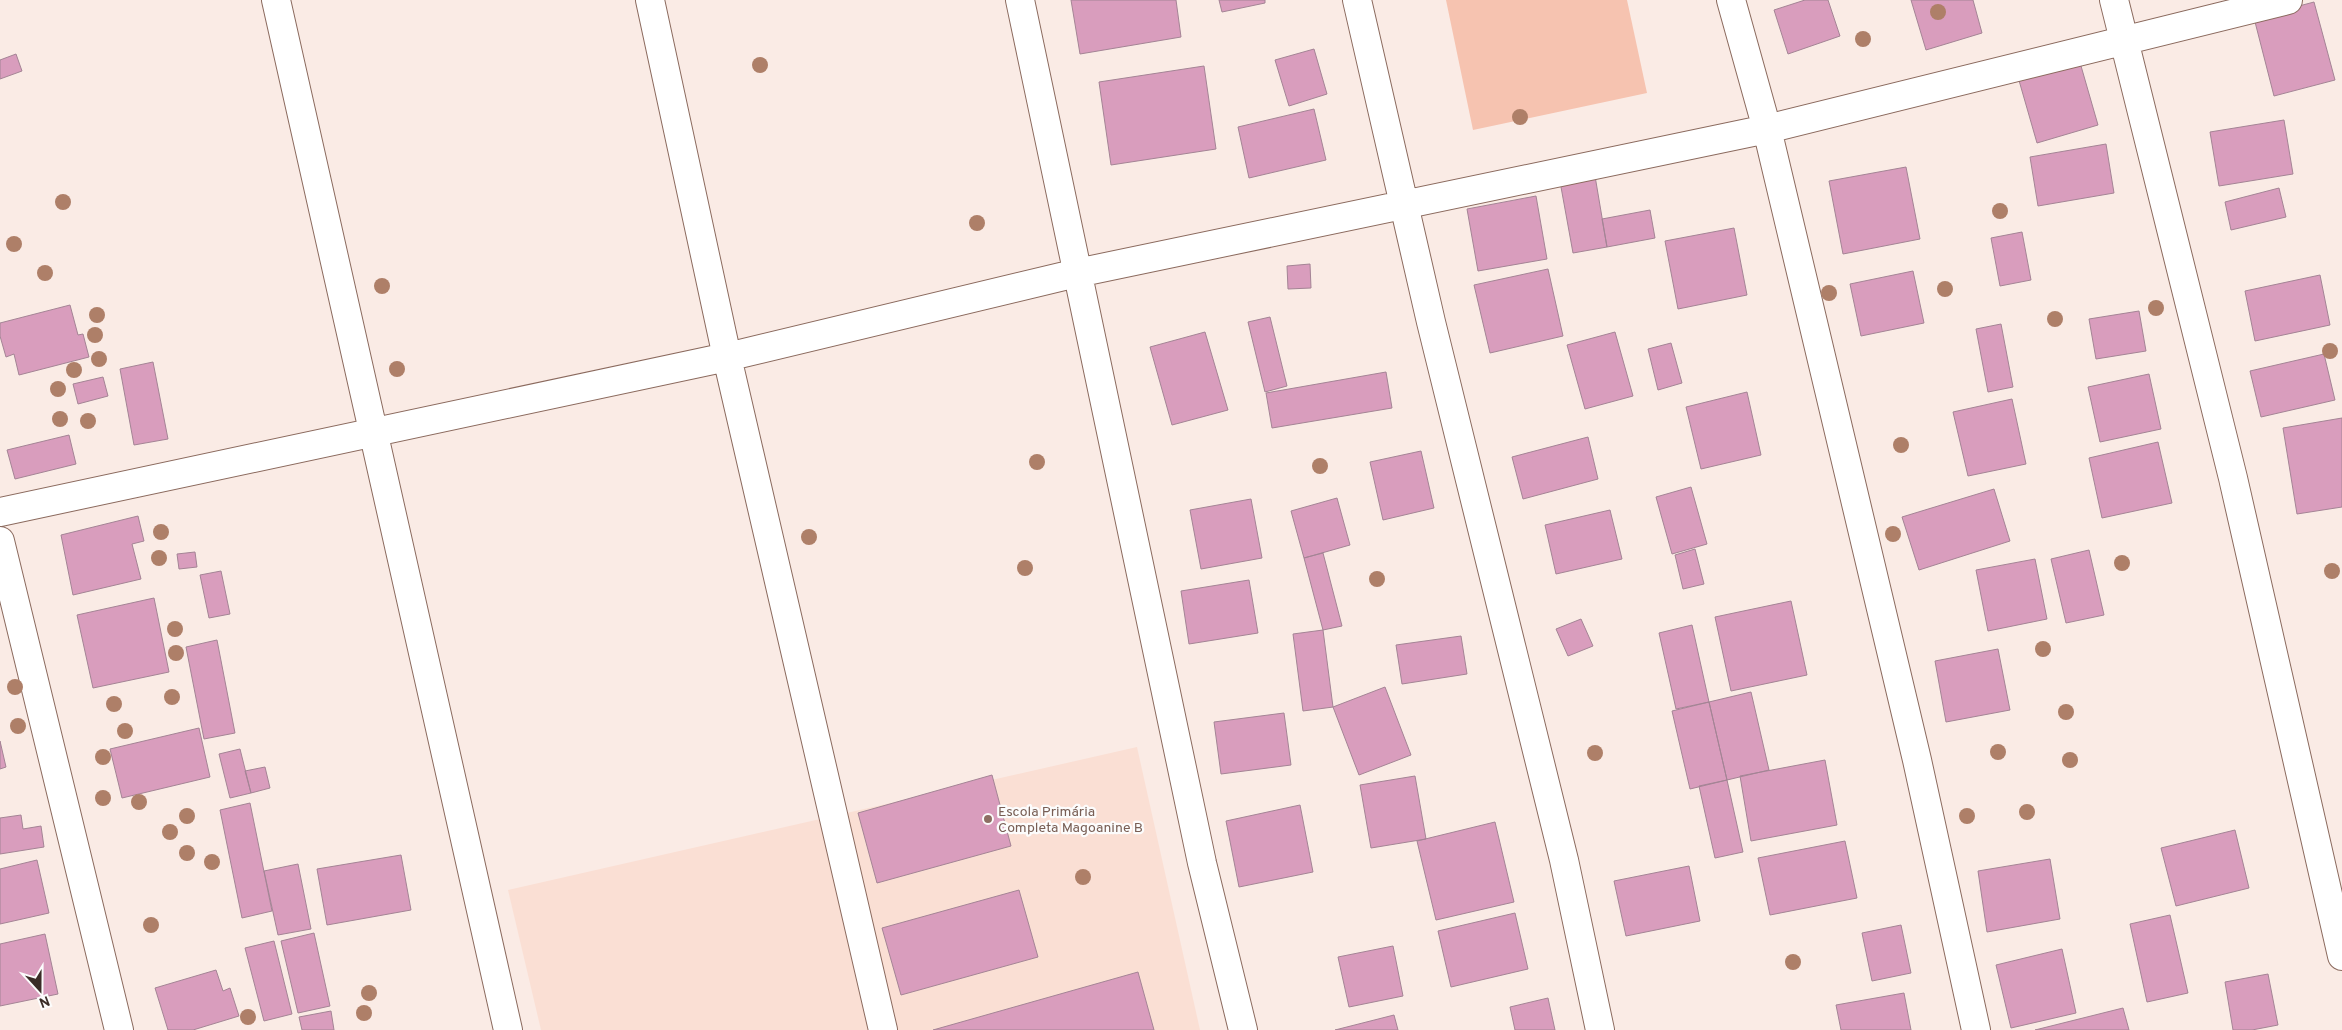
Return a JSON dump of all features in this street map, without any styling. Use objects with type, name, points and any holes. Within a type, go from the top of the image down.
[{"type":"street","points":[[276,0],[508,1030]]},
{"type":"street","points":[[650,0],[727,357],[883,1030]]},
{"type":"street","points":[[1020,0],[1202,863],[1243,1030]]},
{"type":"street","points":[[1357,0],[1431,322],[1564,860],[1600,1030]]},
{"type":"street","points":[[1732,0],[1767,129],[1917,760],[1976,1030]]},
{"type":"street","points":[[2114,0],[2233,478],[2342,956]]},
{"type":"street","points":[[0,512],[727,357],[1077,273],[1767,129],[2288,0]]},
{"type":"street","points":[[0,541],[119,1030]]},
{"type":"shaded area","points":[[1446,0],[1627,0],[1647,93],[1473,130]]},
{"type":"shaded area","name":"Escola Primária Completa Magoanine B","points":[[1137,747],[1200,1030],[541,1030],[508,890]]},
{"type":"building","points":[[1071,0],[1176,0],[1181,37],[1080,54]]},
{"type":"building","points":[[1219,0],[1265,0],[1265,3],[1222,12]]},
{"type":"building","points":[[1805,0],[1828,0],[1840,36],[1788,54],[1774,10]]},
{"type":"building","points":[[1911,0],[1973,0],[1982,33],[1926,50]]},
{"type":"building","points":[[2314,2],[2335,80],[2274,96],[2254,18]]},
{"type":"building","points":[[1314,49],[1327,94],[1289,106],[1275,60]]},
{"type":"building","points":[[16,54],[22,71],[0,79],[0,60]]},
{"type":"building","points":[[2079,59],[2098,125],[2037,143],[2018,77]]},
{"type":"building","points":[[1204,66],[1216,149],[1111,165],[1099,82]]},
{"type":"building","points":[[1314,109],[1326,160],[1249,178],[1238,127]]},
{"type":"building","points":[[2284,120],[2293,174],[2219,186],[2210,132]]},
{"type":"building","points":[[2106,144],[2114,193],[2038,206],[2030,157]]},
{"type":"building","points":[[1906,167],[1920,239],[1843,254],[1829,181]]},
{"type":"building","points":[[1594,170],[1607,247],[1573,253],[1559,176]]},
{"type":"building","points":[[2279,188],[2286,217],[2231,230],[2225,202]]},
{"type":"building","points":[[1536,196],[1547,259],[1478,271],[1467,209]]},
{"type":"building","points":[[1650,210],[1655,238],[1607,247],[1602,219]]},
{"type":"building","points":[[1734,228],[1747,295],[1678,309],[1665,241]]},
{"type":"building","points":[[2022,232],[2031,280],[2000,286],[1991,238]]},
{"type":"building","points":[[1310,264],[1311,288],[1288,289],[1287,266]]},
{"type":"building","points":[[1548,269],[1563,336],[1490,353],[1474,285]]},
{"type":"building","points":[[1913,271],[1924,323],[1861,336],[1850,284]]},
{"type":"building","points":[[2320,275],[2330,325],[2255,341],[2245,291]]},
{"type":"building","points":[[70,305],[78,335],[83,334],[89,357],[19,375],[14,354],[6,357],[0,336],[0,323]]},
{"type":"building","points":[[2139,311],[2146,351],[2096,359],[2089,319]]},
{"type":"building","points":[[1270,317],[1287,386],[1265,392],[1248,322]]},
{"type":"building","points":[[2001,324],[2013,387],[1988,392],[1976,329]]},
{"type":"building","points":[[1205,332],[1228,410],[1172,425],[1150,347]]},
{"type":"building","points":[[1615,332],[1633,396],[1585,409],[1567,345]]},
{"type":"building","points":[[1671,343],[1682,383],[1658,390],[1648,349]]},
{"type":"building","points":[[2324,354],[2335,400],[2261,417],[2250,371]]},
{"type":"building","points":[[153,362],[168,439],[134,445],[120,369]]},
{"type":"building","points":[[1386,372],[1392,408],[1272,428],[1266,393]]},
{"type":"building","points":[[2149,374],[2161,429],[2100,442],[2088,387]]},
{"type":"building","points":[[103,377],[108,396],[78,404],[73,384]]},
{"type":"building","points":[[1747,392],[1761,455],[1701,469],[1686,407]]},
{"type":"building","points":[[2012,399],[2026,464],[1968,476],[1953,412]]},
{"type":"building","points":[[2342,418],[2342,507],[2297,514],[2283,428]]},
{"type":"building","points":[[69,435],[76,464],[15,479],[7,450]]},
{"type":"building","points":[[1588,437],[1598,479],[1523,499],[1512,457]]},
{"type":"building","points":[[2158,442],[2172,503],[2102,518],[2089,458]]},
{"type":"building","points":[[1421,451],[1434,508],[1383,520],[1370,462]]},
{"type":"building","points":[[1691,487],[1707,544],[1672,554],[1656,497]]},
{"type":"building","points":[[1994,489],[2010,541],[1919,570],[1902,517]]},
{"type":"building","points":[[1337,498],[1350,545],[1304,558],[1291,511]]},
{"type":"building","points":[[1251,499],[1262,558],[1201,569],[1190,510]]},
{"type":"building","points":[[1610,510],[1622,559],[1556,574],[1545,525]]},
{"type":"building","points":[[138,516],[144,541],[132,544],[141,579],[73,595],[61,535]]},
{"type":"building","points":[[1695,549],[1704,584],[1683,589],[1675,555]]},
{"type":"building","points":[[2089,550],[2104,615],[2066,623],[2051,559]]},
{"type":"building","points":[[195,552],[197,567],[179,569],[177,554]]},
{"type":"building","points":[[1323,553],[1342,626],[1323,630],[1304,558]]},
{"type":"building","points":[[2035,559],[2047,619],[1988,631],[1976,570]]},
{"type":"building","points":[[221,571],[230,614],[209,618],[200,575]]},
{"type":"building","points":[[1249,580],[1258,633],[1189,644],[1181,591]]},
{"type":"building","points":[[154,598],[169,672],[93,688],[77,615]]},
{"type":"building","points":[[1791,601],[1807,675],[1731,691],[1715,617]]},
{"type":"building","points":[[1581,619],[1593,646],[1568,656],[1556,629]]},
{"type":"building","points":[[1692,625],[1709,702],[1676,709],[1659,633]]},
{"type":"building","points":[[1323,630],[1333,707],[1303,711],[1293,634]]},
{"type":"building","points":[[1461,636],[1467,674],[1402,684],[1396,645]]},
{"type":"building","points":[[217,640],[235,733],[204,739],[186,647]]},
{"type":"building","points":[[1998,649],[2010,710],[1946,722],[1935,661]]},
{"type":"building","points":[[1385,687],[1411,755],[1359,775],[1333,707]]},
{"type":"building","points":[[1751,692],[1769,770],[1727,780],[1709,702]]},
{"type":"building","points":[[1709,702],[1727,780],[1690,789],[1672,711]]},
{"type":"building","points":[[1284,713],[1291,765],[1221,774],[1214,722]]},
{"type":"building","points":[[199,728],[210,777],[122,798],[110,749]]},
{"type":"building","points":[[0,741],[6,767],[0,769]]},
{"type":"building","points":[[240,749],[251,793],[230,798],[219,754]]},
{"type":"building","points":[[1825,760],[1837,825],[1751,841],[1740,776]]},
{"type":"building","points":[[265,767],[270,788],[251,793],[245,771]]},
{"type":"building","points":[[992,775],[1011,846],[877,883],[858,813]]},
{"type":"building","points":[[1415,776],[1426,839],[1371,848],[1360,785]]},
{"type":"building","points":[[1727,780],[1743,852],[1715,858],[1699,786]]},
{"type":"building","points":[[250,803],[272,911],[242,918],[220,810]]},
{"type":"building","points":[[1300,805],[1313,872],[1239,887],[1226,821]]},
{"type":"building","points":[[21,815],[23,829],[41,826],[44,847],[0,854],[0,818]]},
{"type":"building","points":[[1495,822],[1514,902],[1436,920],[1417,841]]},
{"type":"building","points":[[2235,830],[2249,888],[2176,906],[2161,848]]},
{"type":"building","points":[[1845,841],[1857,898],[1770,915],[1758,858]]},
{"type":"building","points":[[401,855],[411,910],[327,925],[317,869]]},
{"type":"building","points":[[2050,859],[2060,919],[1987,932],[1978,871]]},
{"type":"building","points":[[37,860],[49,913],[0,924],[0,869]]},
{"type":"building","points":[[298,864],[311,929],[278,935],[264,871]]},
{"type":"building","points":[[1689,866],[1700,921],[1626,936],[1614,881]]},
{"type":"building","points":[[1019,890],[1038,957],[901,995],[882,928]]},
{"type":"building","points":[[1515,913],[1528,969],[1451,987],[1438,931]]},
{"type":"building","points":[[2170,915],[2188,993],[2147,1002],[2130,924]]},
{"type":"building","points":[[1901,925],[1911,973],[1872,981],[1862,933]]},
{"type":"building","points":[[314,933],[330,1006],[298,1013],[281,941]]},
{"type":"building","points":[[45,934],[58,994],[0,1006],[0,944]]},
{"type":"building","points":[[274,941],[292,1014],[264,1021],[245,948]]},
{"type":"building","points":[[1393,946],[1403,996],[1349,1007],[1338,957]]},
{"type":"building","points":[[2062,949],[2076,1013],[2011,1028],[1996,965]]},
{"type":"building","points":[[216,970],[223,991],[230,988],[239,1016],[193,1030],[168,1030],[155,988]]},
{"type":"building","points":[[1138,972],[1154,1030],[933,1030]]},
{"type":"building","points":[[2268,974],[2278,1025],[2252,1030],[2233,1030],[2225,982]]},
{"type":"building","points":[[1904,993],[1911,1030],[1841,1030],[1836,1005]]},
{"type":"building","points":[[1548,998],[1555,1030],[1515,1030],[1510,1007]]},
{"type":"building","points":[[2123,1008],[2129,1030],[2035,1030]]},
{"type":"building","points":[[331,1011],[334,1030],[302,1030],[299,1017]]},
{"type":"building","points":[[1394,1015],[1398,1030],[1335,1030]]},
{"type":"place","name":"Escola Primária Completa Magoanine B","points":[[988,819]]}]
